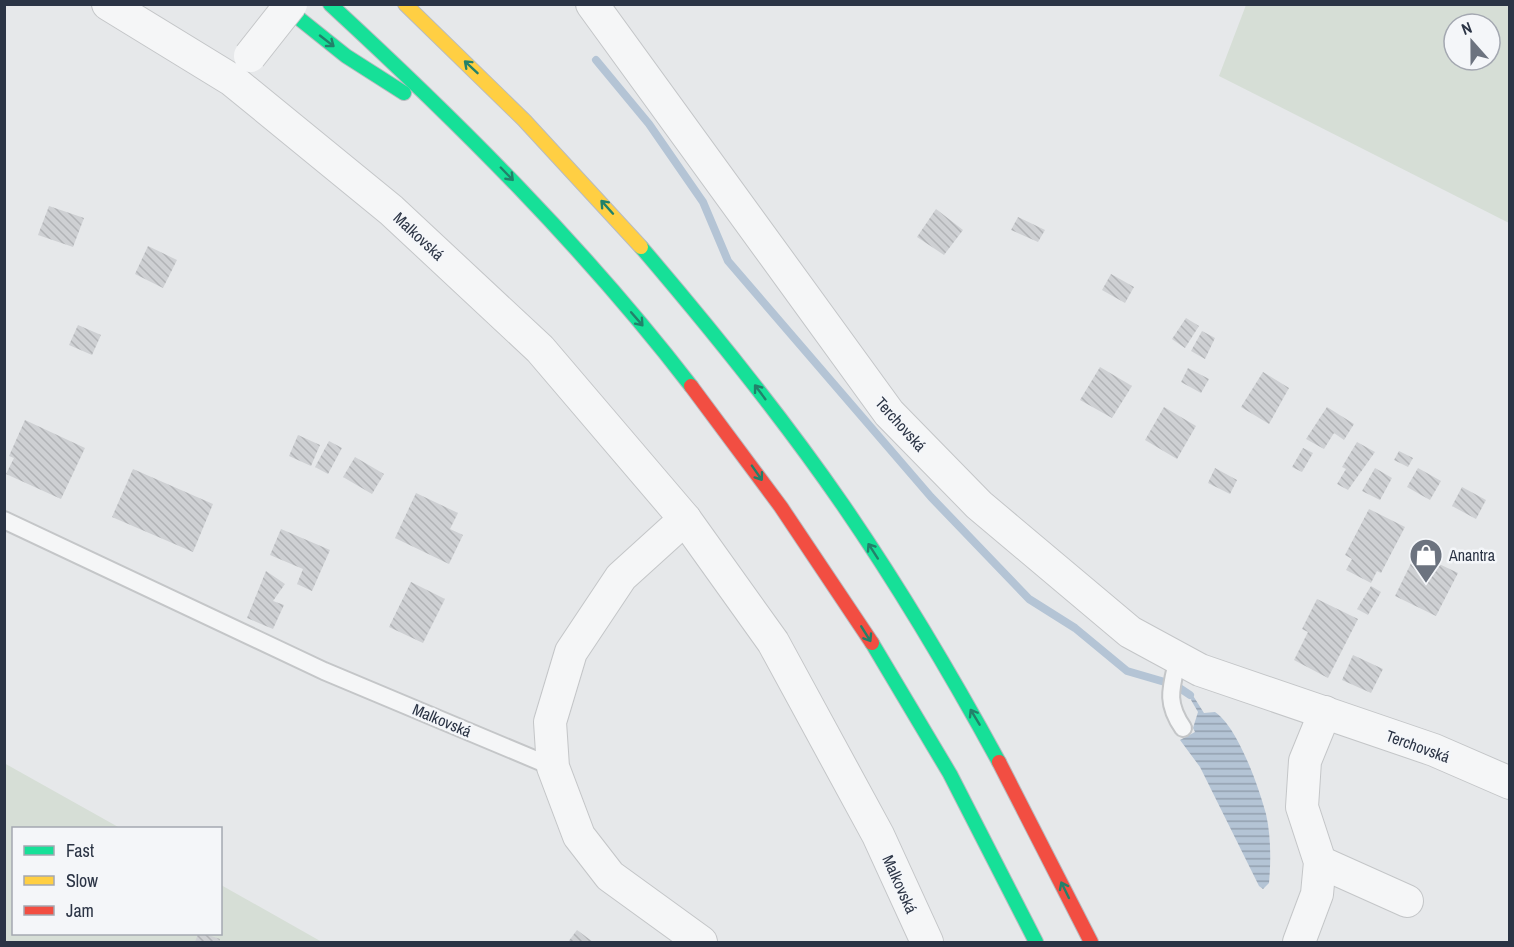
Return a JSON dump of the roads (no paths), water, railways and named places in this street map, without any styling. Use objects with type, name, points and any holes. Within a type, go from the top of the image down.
[{"type":"highway","points":[[281,4],[346,56],[466,132]]},
{"type":"highway","points":[[330,4],[466,132],[568,239],[652,336],[736,444],[810,548],[904,695],[969,810],[1036,942]]},
{"type":"highway","points":[[405,4],[484,79],[574,171],[646,251],[757,387],[843,504],[985,733],[1039,835],[1091,942]]},
{"type":"street","name":"Malkovská","points":[[108,4],[241,68],[540,349],[685,519],[773,642],[878,835],[927,942]]},
{"type":"street","points":[[241,68],[291,4]]},
{"type":"street","name":"Terchovská","points":[[592,4],[889,413],[979,505],[1130,632],[1177,665],[1200,670],[1434,750],[1509,783]]},
{"type":"street","points":[[685,519],[621,577],[571,652],[550,722],[553,767],[579,836],[610,876],[701,942]]},
{"type":"street","points":[[1299,942],[1317,894],[1320,862],[1302,807],[1305,761],[1325,712]]},
{"type":"street","points":[[1320,862],[1407,901]]},
{"type":"lane","name":"Malkovská","points":[[4,520],[324,671],[553,767]]},
{"type":"lane","points":[[1177,665],[1170,703],[1174,715],[1183,728]]},
{"type":"water","points":[[1192,694],[1204,713],[1215,712],[1232,731],[1258,789],[1266,814],[1270,848],[1269,883],[1263,889],[1259,886],[1200,767],[1180,740],[1195,732],[1193,728],[1198,712],[1191,700]]},
{"type":"waterway","points":[[596,60],[649,124],[703,202],[728,261],[931,497],[1029,599],[1075,628],[1127,671],[1175,685],[1190,695]]},
{"type":"place","name":"Anantra","points":[[1426,584]]}]
